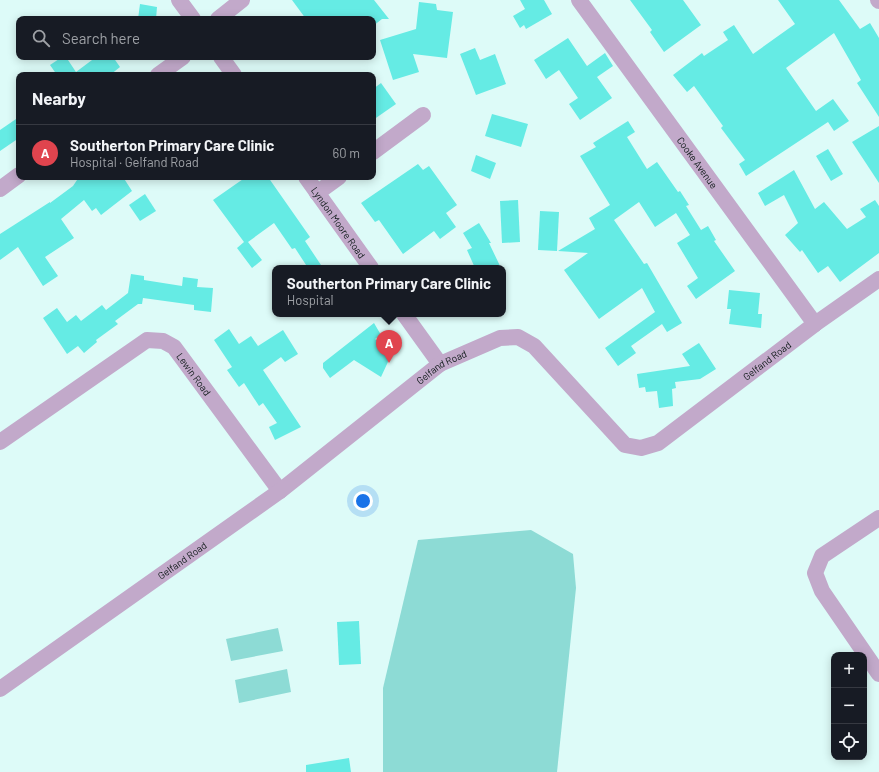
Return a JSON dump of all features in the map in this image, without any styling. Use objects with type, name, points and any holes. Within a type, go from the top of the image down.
[{"type":"street","points":[[180,0],[191,16]]},
{"type":"street","points":[[222,16],[242,0]]},
{"type":"street","name":"Cooke Avenue","points":[[579,0],[815,324]]},
{"type":"street","points":[[162,72],[179,60]]},
{"type":"street","points":[[223,60],[232,72]]},
{"type":"street","points":[[376,150],[423,115]]},
{"type":"street","points":[[0,188],[16,177]]},
{"type":"street","name":"Lyndon Moore Road","points":[[308,180],[369,265]]},
{"type":"street","points":[[317,193],[335,180]]},
{"type":"street","name":"Gelfand Road","points":[[0,690],[280,491],[440,364],[500,338],[518,337],[534,346],[625,445],[641,448],[658,443],[815,324],[879,279]]},
{"type":"street","points":[[406,317],[440,364]]},
{"type":"street","name":"Lewin Road","points":[[0,442],[147,340],[163,341],[174,347],[280,491]]},
{"type":"street","points":[[879,518],[822,556],[815,573],[822,591],[879,674]]},
{"type":"shaded area","points":[[531,530],[573,554],[576,588],[557,772],[383,772],[383,688],[418,540]]},
{"type":"shaded area","points":[[278,628],[283,651],[231,661],[226,639]]},
{"type":"shaded area","points":[[287,669],[291,692],[239,703],[235,680]]},
{"type":"building","points":[[292,0],[374,0],[389,19],[382,19],[376,24],[376,16],[304,16]]},
{"type":"building","points":[[520,0],[544,0],[552,14],[526,29],[524,25],[520,28],[513,16],[525,9]]},
{"type":"building","points":[[630,0],[683,0],[701,25],[664,52],[650,32],[652,30]]},
{"type":"building","points":[[778,0],[839,0],[860,29],[870,23],[879,38],[879,117],[857,83],[861,80],[834,33],[786,68],[816,111],[833,99],[849,121],[834,131],[828,122],[746,176],[739,164],[745,160],[721,128],[723,126],[694,86],[687,92],[673,75],[702,53],[704,56],[728,40],[723,32],[734,25],[753,54],[795,24]]},
{"type":"building","points":[[419,2],[436,4],[437,10],[453,12],[447,58],[413,54],[419,72],[393,80],[380,40],[416,29]]},
{"type":"building","points":[[140,4],[157,7],[156,16],[138,16]]},
{"type":"building","points":[[568,38],[587,66],[605,53],[613,66],[597,77],[612,98],[580,120],[569,104],[578,98],[559,70],[546,79],[534,60]]},
{"type":"building","points":[[475,48],[480,60],[495,54],[506,84],[476,95],[460,54]]},
{"type":"building","points":[[58,60],[68,60],[76,72],[55,72],[50,65]]},
{"type":"building","points":[[92,60],[115,60],[120,67],[114,72],[76,72]]},
{"type":"building","points":[[381,83],[396,104],[376,118],[376,87]]},
{"type":"building","points":[[492,114],[528,124],[521,147],[485,136]]},
{"type":"building","points":[[16,119],[16,140],[0,151],[0,130]]},
{"type":"building","points":[[628,121],[635,132],[627,137],[647,169],[657,162],[678,192],[680,191],[689,205],[686,206],[701,230],[708,226],[716,240],[714,241],[735,271],[696,299],[687,286],[698,278],[677,243],[690,235],[676,213],[655,227],[639,202],[614,220],[644,264],[647,263],[682,323],[667,332],[662,324],[631,346],[636,353],[618,366],[605,348],[655,312],[642,288],[599,319],[564,270],[588,253],[558,251],[595,229],[589,218],[610,205],[580,156],[596,147],[593,143]]},
{"type":"building","points":[[879,126],[879,183],[852,142]]},
{"type":"building","points":[[828,149],[843,174],[831,181],[816,156]]},
{"type":"building","points":[[476,155],[496,163],[490,179],[471,171]]},
{"type":"building","points":[[418,164],[423,170],[429,166],[457,205],[446,213],[456,227],[440,239],[434,231],[403,254],[379,220],[375,222],[361,203]]},
{"type":"building","points":[[794,170],[815,209],[824,202],[847,229],[866,217],[860,209],[875,200],[879,206],[879,253],[840,282],[828,266],[818,273],[802,250],[800,252],[785,235],[798,223],[784,195],[765,206],[758,193]]},
{"type":"building","points":[[77,180],[125,180],[132,191],[101,215],[96,208],[92,211],[84,200],[61,219],[74,238],[45,257],[58,276],[43,286],[18,247],[0,260],[0,234],[50,203],[73,186]]},
{"type":"building","points":[[242,180],[270,180],[310,237],[305,241],[321,265],[306,265],[295,248],[292,249],[274,223],[248,242],[262,260],[252,268],[237,248],[244,242],[213,200]]},
{"type":"building","points":[[145,194],[156,211],[140,221],[129,205]]},
{"type":"building","points":[[518,200],[520,242],[502,243],[500,201]]},
{"type":"building","points":[[540,211],[559,212],[557,251],[538,250]]},
{"type":"building","points":[[479,223],[491,243],[489,243],[500,265],[474,265],[467,250],[472,248],[463,233]]},
{"type":"building","points":[[131,274],[144,276],[144,280],[182,286],[183,277],[198,279],[197,287],[213,288],[211,312],[194,310],[194,305],[143,298],[142,304],[138,304],[115,321],[118,324],[96,340],[97,342],[84,353],[78,346],[67,354],[43,318],[57,308],[67,322],[76,315],[81,321],[102,305],[106,310],[128,293]]},
{"type":"building","points":[[729,290],[760,293],[758,314],[762,314],[761,328],[729,324],[731,309],[727,309]]},
{"type":"building","points":[[374,323],[381,335],[375,339],[393,351],[381,377],[354,360],[330,378],[323,368],[323,363]]},
{"type":"building","points":[[229,329],[239,344],[251,336],[258,346],[283,330],[298,354],[285,362],[281,357],[263,370],[301,427],[275,440],[269,427],[277,423],[263,403],[259,406],[244,383],[239,387],[227,370],[232,367],[214,340]]},
{"type":"building","points":[[699,343],[716,369],[700,379],[675,382],[676,388],[672,389],[673,406],[659,408],[657,391],[646,392],[645,387],[639,388],[637,374],[690,366],[682,354]]},
{"type":"building","points":[[359,621],[361,664],[339,665],[337,622]]},
{"type":"building","points":[[349,758],[351,772],[306,772],[306,765]]},
{"type":"place","name":"Southerton Primary Care Clinic","points":[[389,363]]}]
